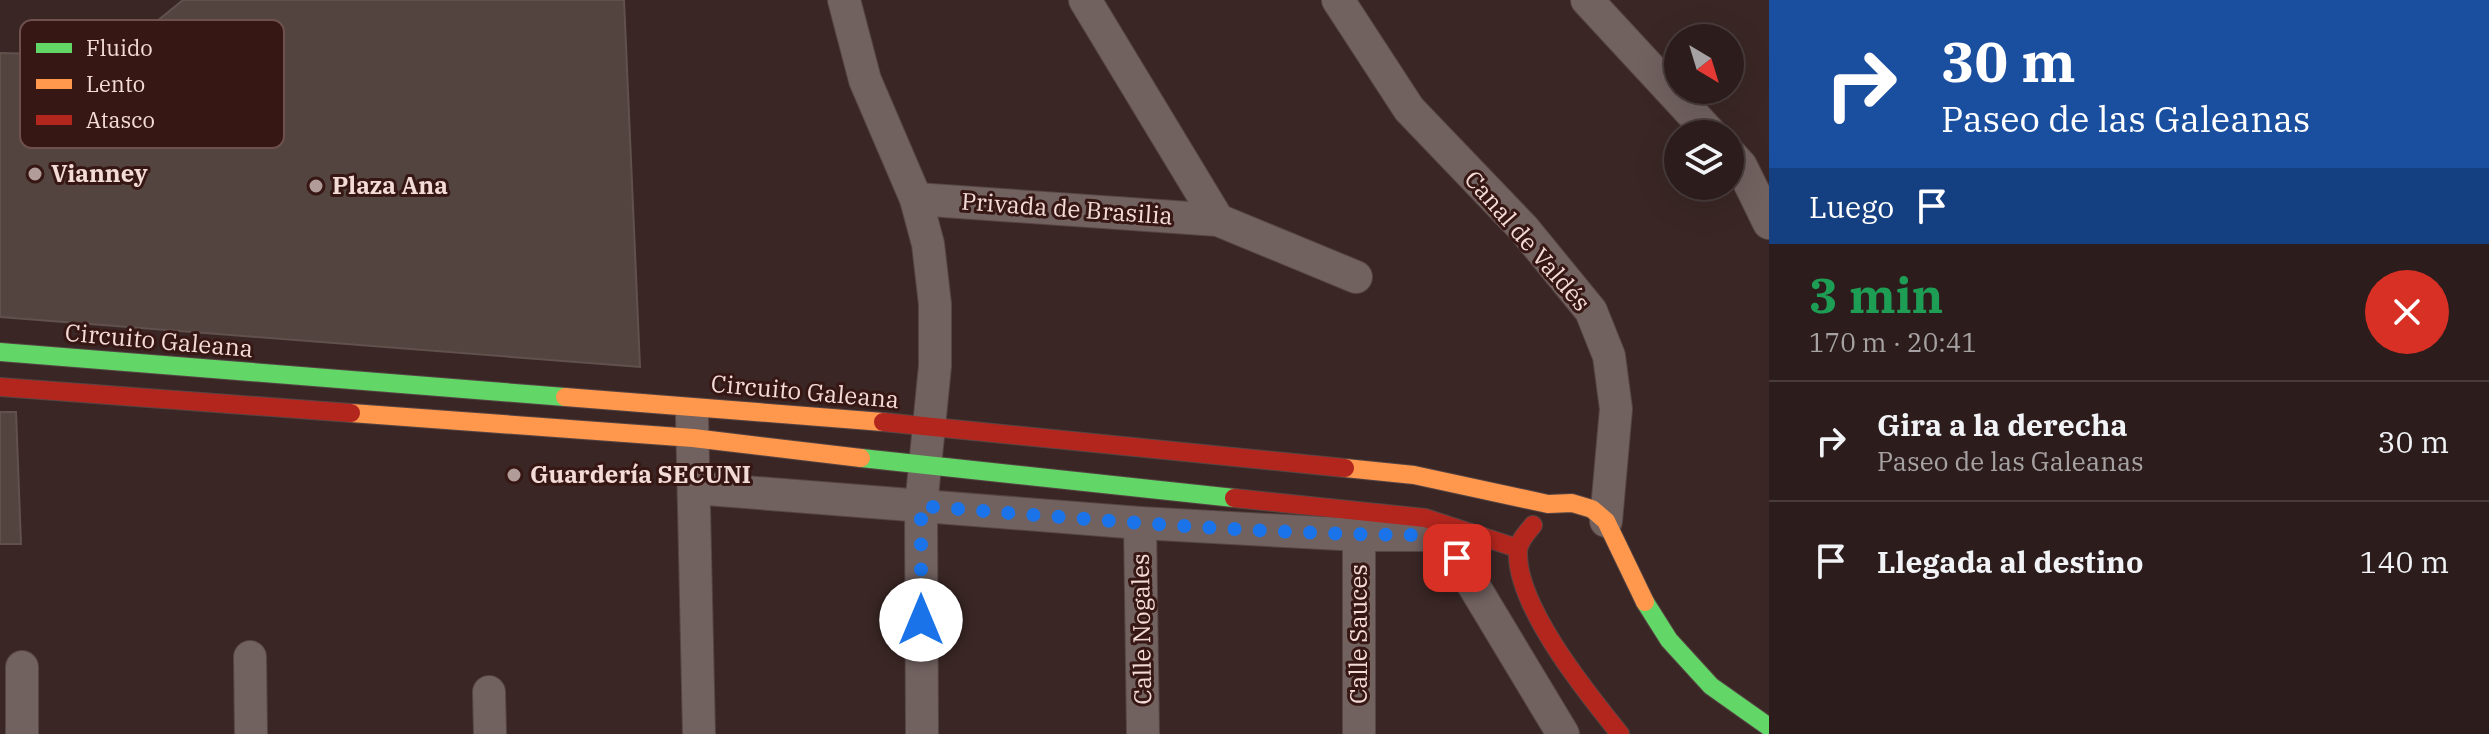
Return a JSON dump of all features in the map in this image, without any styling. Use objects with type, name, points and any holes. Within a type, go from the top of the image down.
[{"type":"street","points":[[844,0],[865,80],[916,199],[928,244],[935,304],[935,366],[921,506],[922,734]]},
{"type":"street","name":"Privada de Brasilia","points":[[1085,0],[1218,220]]},
{"type":"street","name":"Canal de Valdés","points":[[1338,0],[1409,109],[1524,229],[1591,311],[1609,356],[1616,409],[1606,521]]},
{"type":"street","points":[[1587,0],[1698,120]]},
{"type":"street","points":[[1744,172],[1769,223]]},
{"type":"street","name":"Privada de Brasilia","points":[[916,199],[1218,220],[1356,277]]},
{"type":"street","points":[[2,388],[3,352]]},
{"type":"street","name":"Circuito Galeana","points":[[3,352],[692,422],[924,465],[1425,518],[1517,548]]},
{"type":"street","name":"Circuito Galeana","points":[[2,388],[692,422],[928,426],[1414,475],[1548,504]]},
{"type":"street","points":[[692,422],[699,734]]},
{"type":"street","points":[[694,494],[921,506],[1140,523],[1359,535],[1429,535],[1457,558],[1563,734]]},
{"type":"street","points":[[1620,734],[1555,646],[1519,576],[1517,548],[1548,504],[1572,503],[1592,509],[1606,521],[1643,598],[1669,640],[1711,686],[1769,727]]},
{"type":"street","name":"Calle Nogales","points":[[1140,523],[1143,734]]},
{"type":"street","name":"Calle Sauces","points":[[1359,535],[1359,734]]},
{"type":"street","points":[[250,657],[251,734]]},
{"type":"street","points":[[22,667],[22,734]]},
{"type":"street","points":[[489,692],[490,734]]},
{"type":"building","name":"Plaza Ana","points":[[183,0],[624,0],[640,367],[0,317],[0,53],[20,54],[20,148],[284,148],[284,20],[158,20]]},
{"type":"building","points":[[0,412],[16,412],[21,544],[0,544]]},
{"type":"traffic: fast","points":[[0,352],[565,397]]},
{"type":"traffic: fast","points":[[861,458],[1234,498]]},
{"type":"traffic: fast","points":[[1645,602],[1669,640],[1711,686],[1769,727]]},
{"type":"traffic: slow","points":[[565,397],[883,422]]},
{"type":"traffic: slow","points":[[351,413],[693,438],[861,458]]},
{"type":"traffic: slow","points":[[1345,468],[1414,475],[1548,504],[1572,503],[1592,509],[1606,521],[1645,602]]},
{"type":"traffic: jam","points":[[0,387],[351,413]]},
{"type":"traffic: jam","points":[[883,422],[1345,468]]},
{"type":"traffic: jam","points":[[1234,498],[1425,518],[1517,548]]},
{"type":"traffic: jam","points":[[1533,525],[1518,548],[1520,574],[1528,597],[1556,648],[1620,734]]},
{"type":"place","name":"Vianney","points":[[35,174]]},
{"type":"place","name":"Plaza Ana","points":[[316,186]]},
{"type":"place","name":"Guardería SECUNI","points":[[514,475]]},
{"type":"route","points":[[921,620],[921,506],[1140,523],[1359,535],[1429,535],[1457,558]]}]
